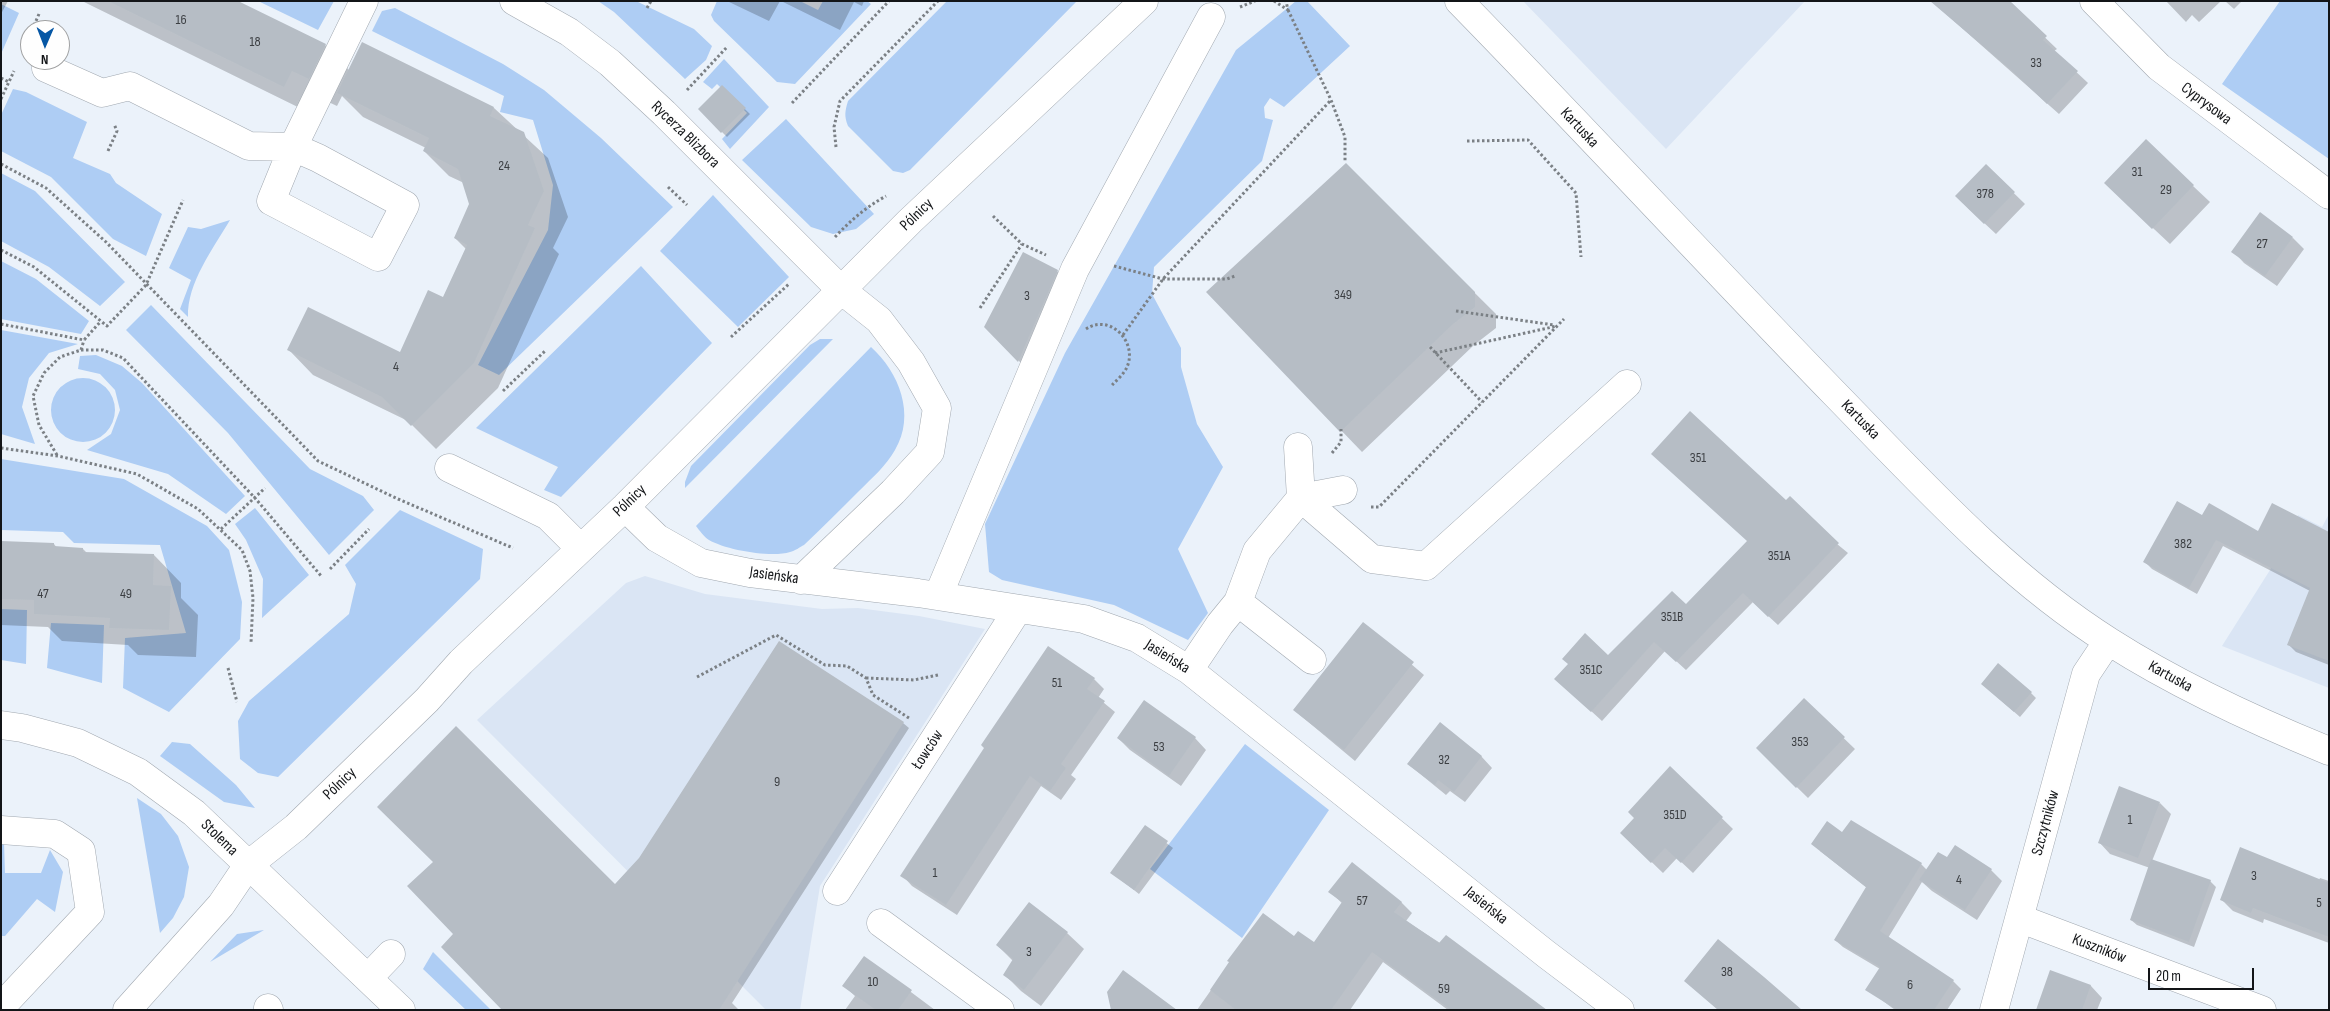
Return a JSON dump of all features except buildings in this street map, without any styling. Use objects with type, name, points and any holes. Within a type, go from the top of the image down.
[{"type":"street","points":[[50,70],[102,93],[130,86],[249,146],[293,147],[318,158],[405,205],[378,256],[271,201],[293,147],[364,1]]},
{"type":"street","name":"Rycerza Blizbora","points":[[514,1],[569,32],[610,63],[670,120],[840,290],[879,320],[911,362],[937,408],[930,452],[893,492],[800,580]]},
{"type":"street","name":"Pólnicy","points":[[127,1010],[221,905],[248,865],[296,827],[580,548],[625,507],[840,290],[1144,1]]},
{"type":"street","name":"Kartuska","points":[[1459,1],[1938,500],[2034,588],[2108,642],[2176,681],[2252,720],[2329,751]]},
{"type":"street","name":"Cyprysowa","points":[[2094,1],[2159,67],[2329,195]]},
{"type":"street","points":[[938,596],[1075,269],[1211,17]]},
{"type":"street","points":[[1298,447],[1300,498],[1372,559],[1426,566],[1627,384]]},
{"type":"street","points":[[449,468],[548,516],[580,548]]},
{"type":"street","points":[[1189,670],[1220,624],[1238,602],[1257,551],[1300,498],[1343,490]]},
{"type":"street","name":"Jasieńska","points":[[625,507],[657,538],[701,563],[750,573],[938,596],[1084,620],[1136,638],[1189,670],[1546,954],[1620,1010]]},
{"type":"street","points":[[1238,602],[1312,660]]},
{"type":"street","name":"Łowców","points":[[837,891],[1018,609]]},
{"type":"street","name":"Szczytników","points":[[1994,1010],[2086,674],[2108,642]]},
{"type":"street","name":"Stolema","points":[[1,726],[22,728],[78,743],[138,772],[194,813],[369,977],[401,1010]]},
{"type":"street","points":[[1,830],[55,834],[80,851],[90,912],[1,1007]]},
{"type":"street","name":"Kuszników","points":[[2020,920],[2262,1010]]},
{"type":"street","points":[[881,923],[1000,1010]]},
{"type":"street","points":[[369,977],[391,954]]},
{"type":"path","points":[[647,8],[651,1]]},
{"type":"path","points":[[792,103],[889,1]]},
{"type":"path","points":[[836,147],[834,126],[840,101],[938,1]]},
{"type":"path","points":[[1274,1],[1288,10]]},
{"type":"path","points":[[1286,1],[1288,10],[1331,100],[1345,137],[1345,162]]},
{"type":"path","points":[[36,20],[39,14]]},
{"type":"path","points":[[707,69],[728,47]]},
{"type":"path","points":[[1,78],[9,82]]},
{"type":"path","points":[[1124,335],[1163,278],[1331,100]]},
{"type":"path","points":[[1467,140],[1528,140],[1576,193],[1581,257]]},
{"type":"path","points":[[1,164],[46,188],[106,242],[318,461],[398,499],[513,548]]},
{"type":"path","points":[[668,187],[687,205]]},
{"type":"path","points":[[731,337],[753,319],[812,262],[850,222],[872,204],[887,196]]},
{"type":"path","points":[[1,250],[34,267],[107,326],[146,285],[183,200]]},
{"type":"path","points":[[993,216],[1022,244],[1075,269],[1116,266],[1163,278],[1227,279],[1234,276]]},
{"type":"path","points":[[980,308],[1022,244]]},
{"type":"path","points":[[1456,312],[1558,326]]},
{"type":"path","points":[[1343,490],[1360,506],[1379,507],[1564,319]]},
{"type":"path","points":[[81,350],[84,340],[101,321]]},
{"type":"path","points":[[1,324],[84,340]]},
{"type":"path","points":[[1081,334],[1088,328],[1104,324],[1124,335],[1129,344],[1130,354],[1127,367],[1112,385]]},
{"type":"path","points":[[1435,353],[1558,326]]},
{"type":"path","points":[[1430,347],[1482,402]]},
{"type":"path","points":[[58,456],[38,425],[34,396],[44,373],[60,357],[81,350],[103,350],[123,358],[254,498],[322,576]]},
{"type":"path","points":[[503,391],[546,350]]},
{"type":"path","points":[[1,448],[58,456],[137,474],[198,509],[242,550],[250,570],[254,598],[251,643]]},
{"type":"path","points":[[221,529],[265,488]]},
{"type":"path","points":[[330,569],[368,529]]},
{"type":"path","points":[[698,677],[776,635],[825,665],[848,666],[866,678],[914,680],[940,675]]},
{"type":"path","points":[[228,668],[237,702]]},
{"type":"path","points":[[866,678],[872,694],[910,719],[906,727]]},
{"type":"shaded area","points":[[258,1],[334,1],[318,30]]},
{"type":"shaded area","points":[[598,1],[636,1],[694,29],[712,46],[706,60],[685,79],[614,12]]},
{"type":"shaded area","points":[[717,1],[800,1],[818,10],[823,1],[867,1],[871,4],[795,84],[777,82],[714,21],[711,15]]},
{"type":"shaded area","points":[[947,1],[1077,1],[910,170],[903,173],[893,171],[848,126],[845,113],[848,101]]},
{"type":"shaded area","points":[[1296,1],[1307,1],[1350,46],[1284,107],[1270,98],[1264,107],[1265,118],[1273,120],[1262,161],[1154,267],[1152,294],[1181,348],[1181,367],[1197,424],[1223,467],[1178,549],[1208,613],[1188,640],[1114,605],[1002,580],[989,572],[985,524],[1065,353],[1236,50]]},
{"type":"shaded area","points":[[1523,1],[1805,1],[1666,149]]},
{"type":"shaded area","points":[[2280,1],[2329,1],[2329,159],[2222,84]]},
{"type":"shaded area","points":[[1,4],[19,13],[1,54]]},
{"type":"shaded area","points":[[395,8],[503,64],[544,90],[601,138],[673,207],[499,375],[478,365],[548,230],[553,185],[533,120],[500,112],[504,96],[372,31],[382,11]]},
{"type":"shaded area","points":[[724,59],[769,107],[730,149],[722,139],[747,113],[717,84],[712,89],[703,82]]},
{"type":"shaded area","points":[[13,89],[26,92],[87,122],[73,158],[110,174],[116,183],[162,214],[146,256],[113,239],[51,177],[1,151],[1,115]]},
{"type":"shaded area","points":[[786,119],[874,214],[856,229],[833,234],[811,227],[742,160]]},
{"type":"shaded area","points":[[1,173],[35,191],[125,282],[100,306],[49,267],[1,241]]},
{"type":"shaded area","points":[[713,195],[789,277],[738,327],[660,251]]},
{"type":"shaded area","points":[[230,220],[196,279],[189,304],[188,317],[180,309],[191,280],[169,268],[188,227],[201,229]]},
{"type":"shaded area","points":[[1,261],[36,279],[89,321],[81,334],[1,319]]},
{"type":"shaded area","points":[[641,266],[712,343],[561,497],[544,490],[558,467],[476,428]]},
{"type":"shaded area","points":[[151,305],[310,469],[363,496],[374,510],[329,555],[228,433],[126,330]]},
{"type":"shaded area","points":[[1,330],[78,344],[49,353],[29,378],[22,407],[35,444],[1,434]]},
{"type":"shaded area","points":[[820,339],[833,339],[685,488],[685,482],[691,466],[810,345]]},
{"type":"shaded area","points":[[871,347],[890,369],[901,395],[904,409],[901,437],[895,450],[883,467],[804,545],[794,551],[782,554],[749,552],[717,544],[705,537],[696,526]]},
{"type":"shaded area","points":[[96,355],[122,366],[142,383],[245,496],[226,514],[168,474],[87,450],[111,434],[120,410],[115,390],[100,374],[78,369],[80,356]]},
{"type":"shaded area","points":[[83,378],[101,384],[109,392],[115,410],[109,428],[101,436],[83,442],[65,436],[57,428],[51,410],[57,392],[65,384]]},
{"type":"shaded area","points":[[1,459],[124,479],[207,526],[229,550],[242,602],[240,639],[169,712],[123,688],[125,638],[186,633],[160,545],[74,543],[63,532],[1,530]]},
{"type":"shaded area","points":[[255,508],[309,575],[262,618],[263,579],[246,540],[235,524]]},
{"type":"shaded area","points":[[400,510],[483,549],[480,579],[278,777],[258,773],[240,759],[238,721],[249,701],[349,614],[356,584],[345,565]]},
{"type":"shaded area","points":[[2329,514],[2329,688],[2222,646],[2270,570],[2298,515],[2322,527]]},
{"type":"shaded area","points":[[645,576],[705,594],[822,609],[858,608],[919,616],[985,629],[820,886],[800,1010],[766,1010],[477,720],[626,583]]},
{"type":"shaded area","points":[[1,609],[27,610],[26,664],[1,660]]},
{"type":"shaded area","points":[[51,623],[104,625],[102,683],[47,668]]},
{"type":"shaded area","points":[[172,742],[190,744],[236,785],[255,808],[224,802],[160,756]]},
{"type":"shaded area","points":[[1245,744],[1329,810],[1242,938],[1150,869]]},
{"type":"shaded area","points":[[137,798],[161,814],[178,836],[189,867],[184,897],[173,918],[160,933]]},
{"type":"shaded area","points":[[4,842],[5,873],[41,873],[50,850],[63,872],[55,912],[37,899],[5,936],[1,936],[1,843]]},
{"type":"shaded area","points":[[264,930],[210,962],[237,934]]},
{"type":"shaded area","points":[[433,952],[491,1010],[466,1010],[423,969]]}]
